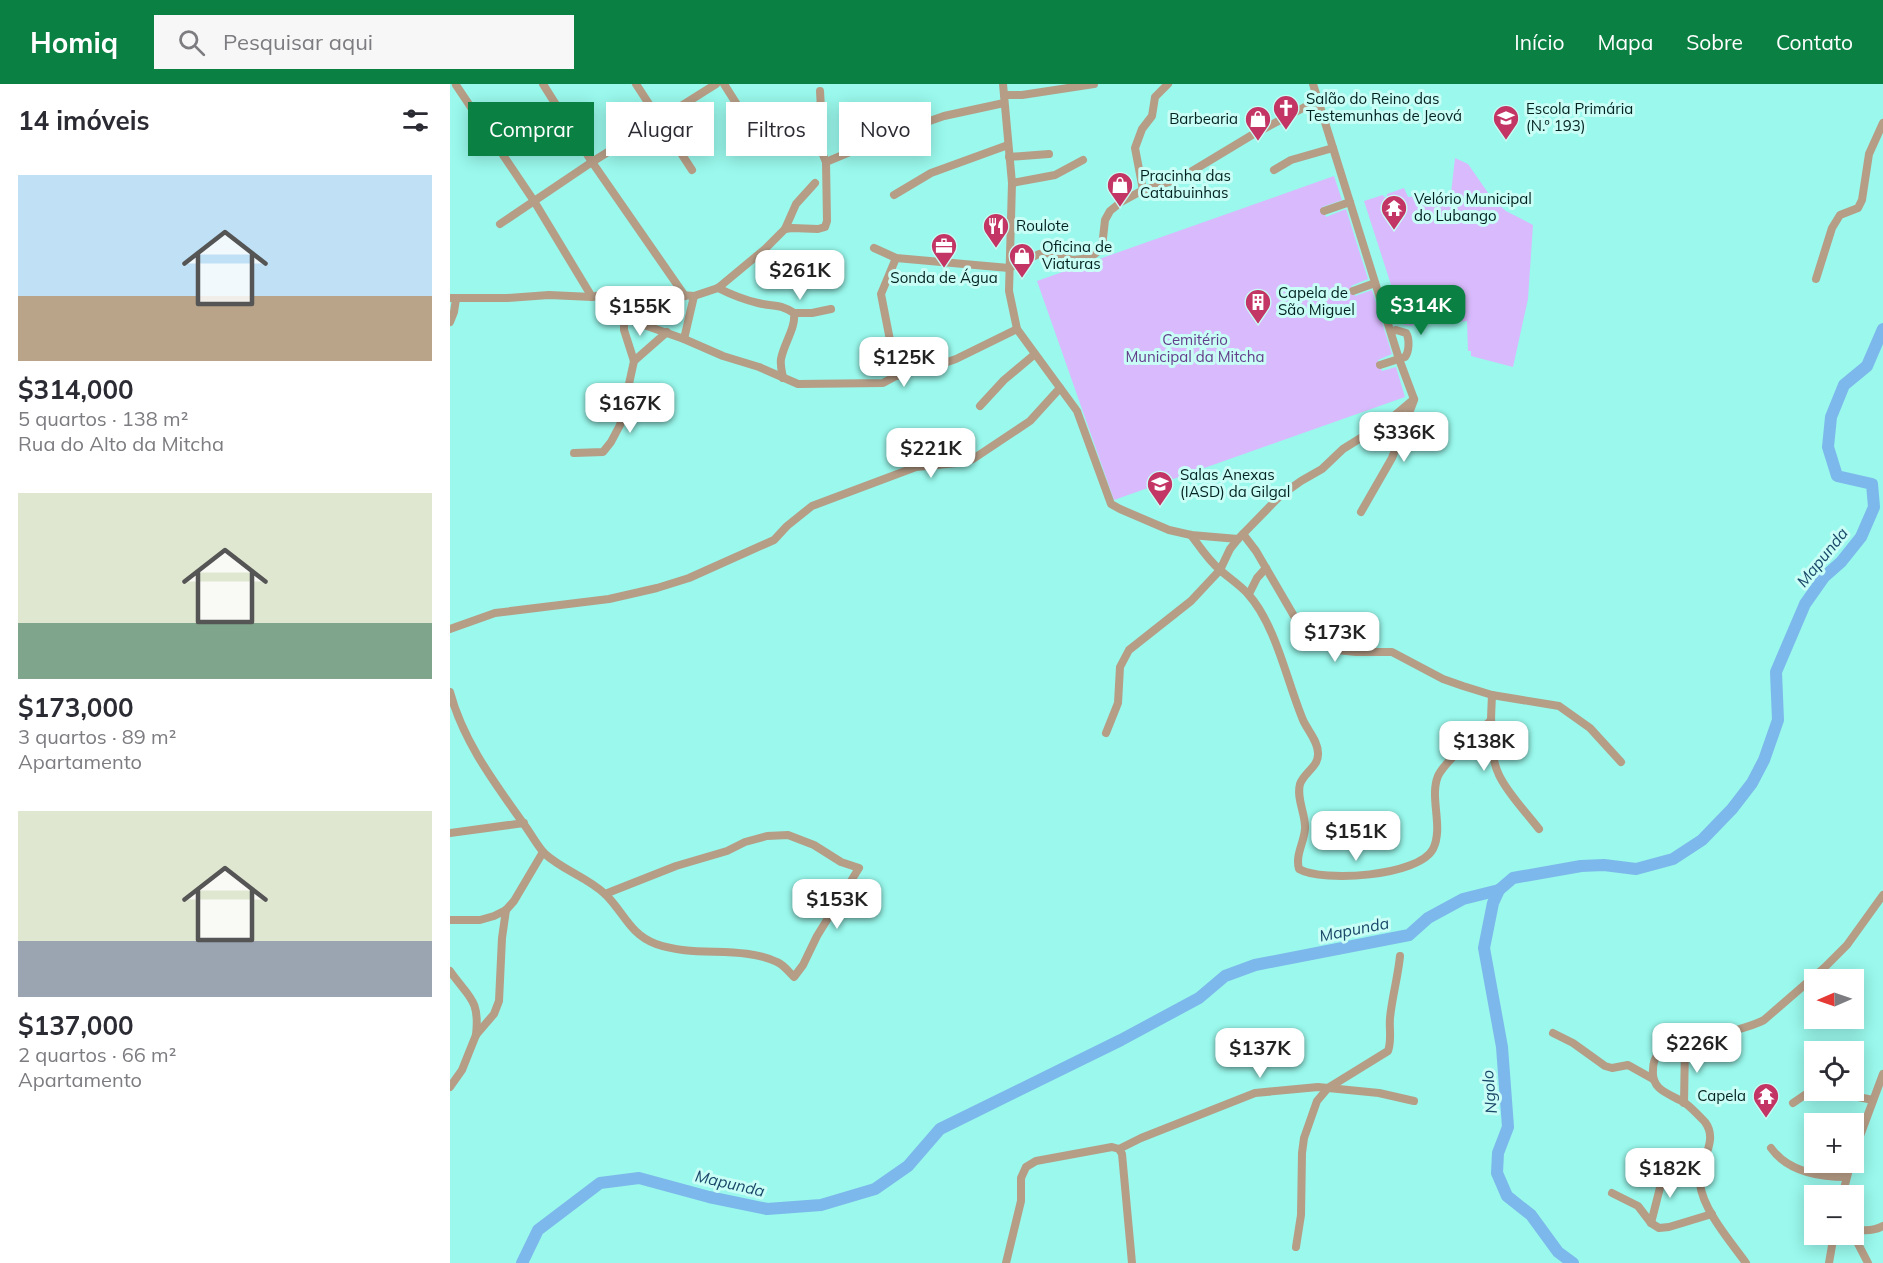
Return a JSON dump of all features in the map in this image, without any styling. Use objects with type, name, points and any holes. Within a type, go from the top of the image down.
[{"type":"street","points":[[543,84],[592,162],[689,296],[684,339]]},
{"type":"street","points":[[636,84],[648,102]]},
{"type":"street","points":[[688,102],[716,84]]},
{"type":"street","points":[[723,84],[735,102]]},
{"type":"street","points":[[1003,84],[1012,183],[1009,291],[1017,329],[1077,411],[1111,504],[1169,530],[1191,535],[1240,536],[1266,568],[1294,616],[1306,630],[1337,650],[1392,652],[1443,679],[1492,695],[1559,706],[1590,728],[1621,762]]},
{"type":"street","points":[[826,162],[916,126],[1004,99],[1094,84]]},
{"type":"street","points":[[1143,190],[1135,148],[1142,129],[1152,116],[1155,97],[1168,84]]},
{"type":"street","points":[[1312,84],[1390,332],[1414,399],[1392,458],[1361,512]]},
{"type":"street","points":[[456,85],[534,201],[592,297]]},
{"type":"street","points":[[820,91],[821,102]]},
{"type":"street","points":[[874,248],[896,258],[1009,268],[1039,254],[1053,253],[1073,260],[1095,254],[1102,247],[1106,220],[1110,211],[1121,202],[1143,190],[1179,179],[1252,135],[1318,100]]},
{"type":"street","points":[[1816,279],[1832,228],[1840,215],[1858,208],[1862,200],[1869,154],[1883,123]]},
{"type":"street","points":[[894,195],[931,173],[1008,145]]},
{"type":"street","points":[[1274,170],[1291,160],[1333,148]]},
{"type":"street","points":[[500,224],[606,153]]},
{"type":"street","points":[[1009,157],[1049,154]]},
{"type":"street","points":[[683,156],[692,170]]},
{"type":"street","points":[[785,229],[825,227],[827,221],[826,162],[823,156]]},
{"type":"street","points":[[1012,183],[1055,175],[1083,160]]},
{"type":"street","points":[[450,322],[454,312],[453,298],[549,295],[592,297],[605,293],[629,291],[689,296],[718,288],[785,229],[796,204],[815,183]]},
{"type":"street","points":[[1324,211],[1350,202]]},
{"type":"street","points":[[896,258],[882,294],[897,376]]},
{"type":"street","points":[[1353,291],[1375,283]]},
{"type":"street","points":[[718,288],[754,302],[784,307],[794,313],[812,313],[831,309]]},
{"type":"street","points":[[605,293],[624,318],[667,332],[723,356],[759,366],[798,384],[883,383],[909,369],[933,367],[956,359],[1017,329]]},
{"type":"street","points":[[783,378],[780,361],[795,322],[794,313]]},
{"type":"street","points":[[574,453],[603,453],[620,425],[634,361],[624,330],[624,318]]},
{"type":"street","points":[[1380,365],[1407,355],[1408,336],[1403,331],[1390,332]]},
{"type":"street","points":[[634,361],[667,332]]},
{"type":"street","points":[[980,406],[1004,380],[1035,354]]},
{"type":"street","points":[[450,638],[453,628],[495,614],[609,599],[689,578],[774,540],[812,506],[916,467],[973,459],[1030,421],[1060,388]]},
{"type":"street","points":[[1106,734],[1118,703],[1120,667],[1130,650],[1191,601],[1220,570],[1230,549],[1240,536],[1280,496],[1322,469],[1342,449],[1388,421],[1414,399]]},
{"type":"street","points":[[1191,535],[1204,554],[1249,594],[1271,632],[1304,722],[1317,744],[1317,762],[1302,778],[1299,787],[1305,828],[1298,865],[1302,871],[1315,875],[1364,875],[1410,866],[1425,858],[1432,850],[1436,838],[1437,777],[1443,768],[1491,720]]},
{"type":"street","points":[[1249,594],[1257,578],[1266,568]]},
{"type":"street","points":[[450,692],[453,709],[483,763],[503,796],[543,852],[568,872],[605,894],[632,929],[653,944],[680,951],[762,956],[780,963],[794,977],[859,868],[841,862],[814,845],[788,835],[767,836],[676,866],[605,894]]},
{"type":"street","points":[[1492,695],[1491,720],[1495,763],[1500,777],[1539,829]]},
{"type":"street","points":[[450,832],[524,823]]},
{"type":"street","points":[[450,920],[480,920],[506,910],[514,902],[543,852]]},
{"type":"street","points":[[1653,1079],[1654,1061],[1664,1049],[1753,1026],[1764,1020],[1847,945],[1883,895]]},
{"type":"street","points":[[476,1035],[494,1014],[499,1001],[506,910]]},
{"type":"street","points":[[1296,1247],[1301,1215],[1304,1138],[1317,1101],[1328,1088],[1388,1051],[1391,1043],[1390,1016],[1400,956]]},
{"type":"street","points":[[450,971],[476,1006],[478,1018],[476,1035],[462,1070],[450,1087]]},
{"type":"street","points":[[1553,1033],[1573,1043],[1605,1066],[1612,1068],[1628,1065],[1653,1079],[1664,1093],[1684,1102],[1706,1124],[1710,1134],[1707,1156],[1700,1174],[1700,1184],[1712,1214],[1746,1263]]},
{"type":"street","points":[[1684,1102],[1685,1044]]},
{"type":"street","points":[[1864,1125],[1883,1074]]},
{"type":"street","points":[[1119,1149],[1255,1093],[1284,1089],[1328,1088],[1379,1093],[1414,1101]]},
{"type":"street","points":[[1793,1103],[1804,1096]]},
{"type":"street","points":[[1864,1098],[1873,1100]]},
{"type":"street","points":[[1006,1263],[1021,1201],[1021,1178],[1026,1167],[1036,1161],[1113,1147],[1119,1149],[1122,1154],[1132,1263]]},
{"type":"street","points":[[1771,1148],[1778,1157],[1797,1169],[1821,1176],[1846,1177]]},
{"type":"street","points":[[1650,1223],[1665,1168]]},
{"type":"street","points":[[1844,1185],[1847,1173]]},
{"type":"street","points":[[1612,1193],[1638,1206],[1650,1223],[1659,1228],[1712,1214]]},
{"type":"street","points":[[1864,1231],[1883,1226]]},
{"type":"street","points":[[1829,1263],[1832,1245]]},
{"type":"street","points":[[1859,1245],[1868,1263]]},
{"type":"green space","points":[[1455,158],[1468,164],[1493,200],[1506,211],[1533,225],[1528,299],[1513,367],[1471,356],[1471,351],[1468,351],[1467,321],[1445,323],[1444,315],[1427,318],[1412,326],[1404,325],[1364,201],[1383,195],[1387,197],[1387,194],[1404,188],[1408,197],[1451,193]]},
{"type":"green space","name":"Cemitério Municipal da Mitcha","points":[[1334,176],[1342,200],[1322,207],[1326,217],[1346,209],[1368,279],[1351,286],[1355,296],[1372,290],[1392,354],[1378,360],[1382,371],[1396,367],[1405,397],[1114,500],[1037,281]]},
{"type":"waterway","name":"Mapunda","points":[[522,1263],[538,1230],[600,1183],[639,1178],[709,1197],[767,1209],[821,1205],[875,1189],[908,1166],[940,1129],[1121,1040],[1199,998],[1225,976],[1255,965],[1409,935],[1428,918],[1463,899],[1499,890],[1513,878],[1581,866],[1604,865],[1636,869],[1673,859],[1702,840],[1732,809],[1752,783],[1764,760],[1778,720],[1776,672],[1805,604],[1824,577],[1841,562],[1861,537],[1874,507],[1872,484],[1837,476],[1828,447],[1831,417],[1844,385],[1867,366],[1883,329]]},
{"type":"waterway","name":"Ngolo","points":[[1499,890],[1493,903],[1484,948],[1502,1047],[1508,1127],[1498,1153],[1497,1173],[1507,1196],[1531,1215],[1558,1252],[1573,1263]]},
{"type":"place","name":"Salão do Reino das Testemunhas de Jeová","points":[[1286,131]]},
{"type":"place","name":"Escola Primária (N.º 193)","points":[[1506,141]]},
{"type":"place","name":"Barbearia","points":[[1258,142]]},
{"type":"place","name":"Pracinha das Catabuinhas","points":[[1120,208]]},
{"type":"place","name":"Velório Municipal do Lubango","points":[[1394,231]]},
{"type":"place","name":"Roulote","points":[[996,249]]},
{"type":"place","name":"Sonda de Água","points":[[944,269]]},
{"type":"place","name":"Oficina de Viaturas","points":[[1022,279]]},
{"type":"place","name":"Capela de São Miguel","points":[[1258,325]]},
{"type":"place","name":"Salas Anexas (IASD) da Gilgal","points":[[1160,507]]},
{"type":"place","name":"Capela","points":[[1766,1119]]}]
